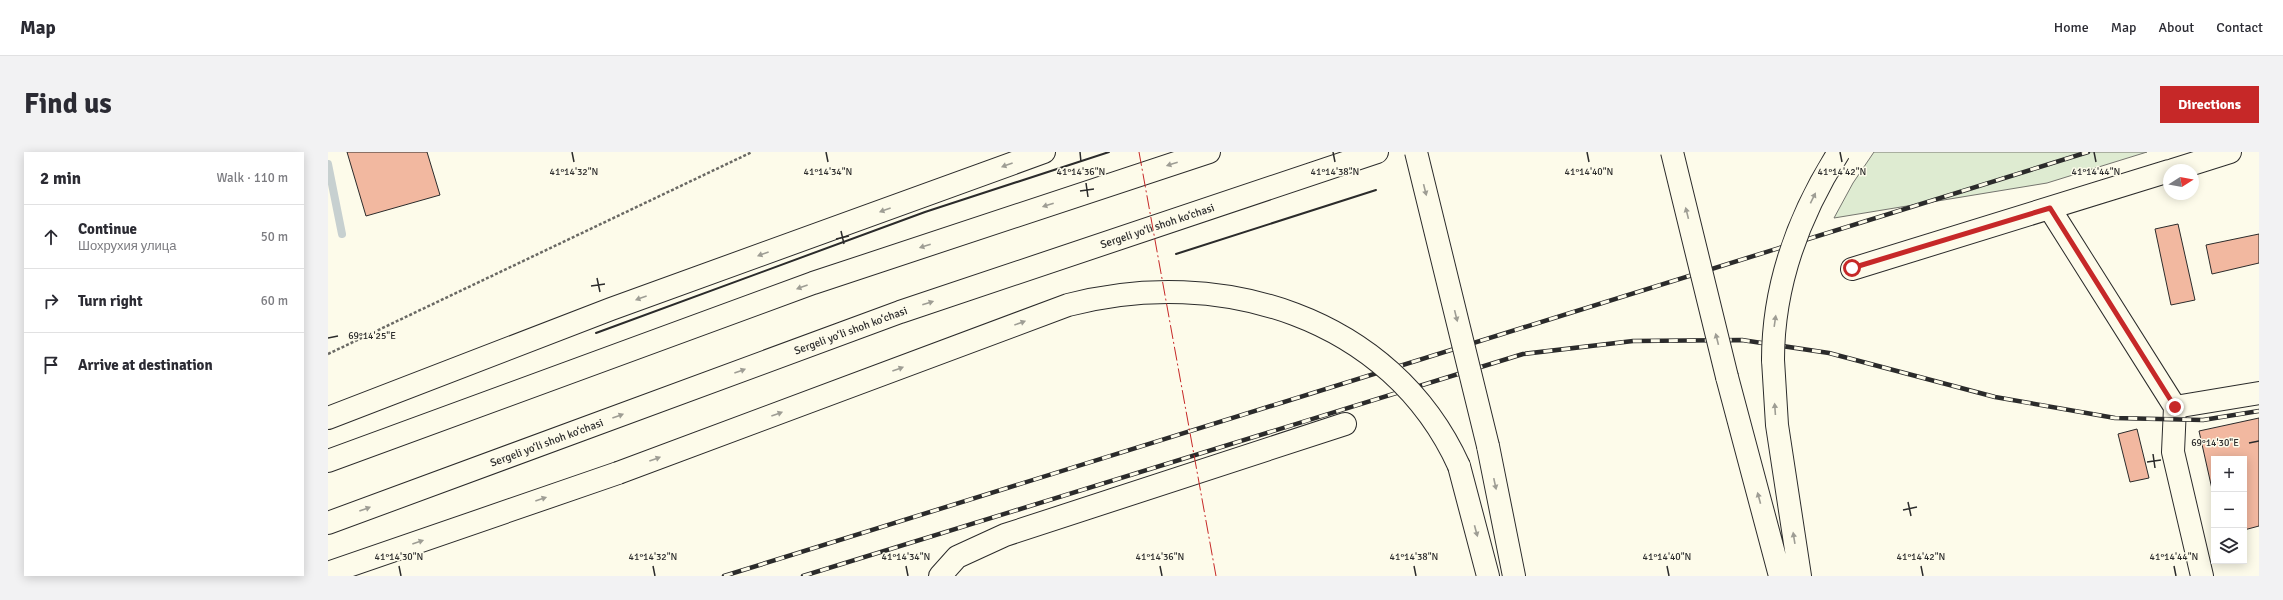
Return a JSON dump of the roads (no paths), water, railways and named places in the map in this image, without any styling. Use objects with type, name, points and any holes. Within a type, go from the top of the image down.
[{"type":"main road","points":[[328,418],[611,309],[1044,152]]},
{"type":"main road","points":[[328,461],[813,283],[1209,152]]},
{"type":"main road","name":"Sergeli yo‘li shoh ko‘chasi","points":[[328,523],[900,312],[1377,152]]},
{"type":"main road","points":[[1416,152],[1488,446],[1514,576]]},
{"type":"main road","points":[[1672,152],[1726,377],[1780,576]]},
{"type":"main road","points":[[1800,576],[1777,425],[1773,360],[1774,325],[1785,269],[1811,202],[1839,152]]},
{"type":"main road","points":[[2192,164],[2230,152]]},
{"type":"main road","points":[[1852,268],[2163,173]]},
{"type":"main road","points":[[2050,208],[2175,407],[2173,452],[2202,576]]},
{"type":"main road","points":[[328,573],[618,473],[1068,306],[1118,295],[1170,290],[1230,296],[1274,306],[1302,317],[1352,343],[1388,369],[1418,399],[1441,430],[1459,466],[1488,576]]},
{"type":"main road","points":[[2175,407],[2259,393]]},
{"type":"main road","points":[[940,576],[957,557],[1005,536],[1345,424]]},
{"type":"waterway","points":[[328,164],[342,234]]},
{"type":"railway","points":[[724,576],[2088,152]]},
{"type":"railway","points":[[803,576],[1523,354],[1633,341],[1742,340],[1829,353],[1995,397],[2115,418],[2203,420],[2259,411]]}]
